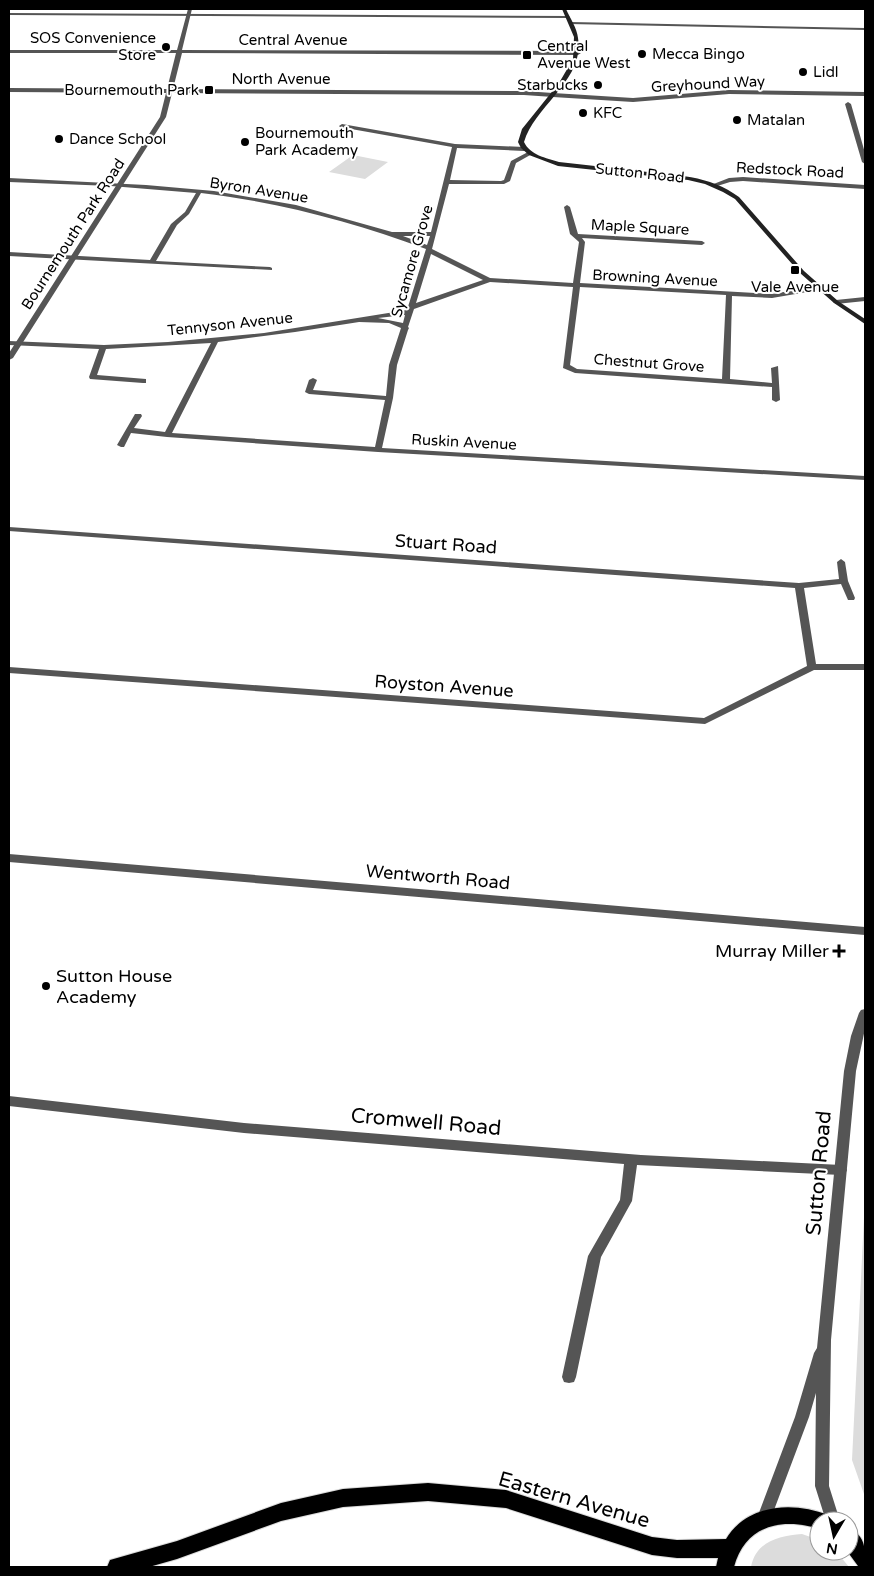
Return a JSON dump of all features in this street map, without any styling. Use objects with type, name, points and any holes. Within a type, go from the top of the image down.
[{"type":"main road","points":[[527,151],[521,144],[522,134],[573,67],[578,53],[576,37],[564,9]]},
{"type":"main road","name":"Sutton Road","points":[[527,151],[558,164],[688,178],[726,190],[737,198],[802,272],[836,302],[865,322]]},
{"type":"main road","name":"Eastern Avenue","points":[[117,1567],[177,1550],[281,1512],[344,1498],[428,1492],[506,1499],[652,1546],[677,1549],[730,1548]]},
{"type":"main road","points":[[725,1567],[730,1548],[751,1525],[764,1518],[787,1514],[809,1517]]},
{"type":"street","name":"Bournemouth Park Road","points":[[9,358],[163,117],[190,9]]},
{"type":"street","points":[[9,14],[568,17]]},
{"type":"street","points":[[571,23],[865,28]]},
{"type":"street","name":"Central Avenue","points":[[9,51],[578,53]]},
{"type":"street","name":"North Avenue","points":[[9,90],[524,93],[553,95]]},
{"type":"street","name":"Greyhound Way","points":[[553,95],[633,100],[730,92],[865,94]]},
{"type":"street","points":[[848,104],[865,162]]},
{"type":"street","points":[[342,126],[455,146],[527,151]]},
{"type":"street","name":"Sycamore Grove","points":[[378,450],[389,398],[393,365],[434,234],[455,146]]},
{"type":"street","points":[[447,182],[502,183],[507,180],[513,162],[527,151]]},
{"type":"street","name":"Redstock Road","points":[[714,185],[735,179],[865,187]]},
{"type":"street","name":"Byron Avenue","points":[[9,180],[199,192],[280,204],[328,215],[392,234],[429,249]]},
{"type":"street","points":[[152,262],[174,224],[187,213],[199,192]]},
{"type":"street","name":"Maple Square","points":[[567,207],[573,234],[582,242],[575,286]]},
{"type":"street","name":"Byron Avenue","points":[[392,234],[434,234]]},
{"type":"street","name":"Maple Square","points":[[576,236],[702,243]]},
{"type":"street","name":"Browning Avenue","points":[[429,249],[489,280],[772,296],[819,288]]},
{"type":"street","points":[[9,254],[270,270]]},
{"type":"street","name":"Browning Avenue","points":[[411,309],[489,280]]},
{"type":"street","name":"Chestnut Grove","points":[[575,286],[566,366],[569,369],[575,371],[726,381],[729,294]]},
{"type":"street","points":[[836,302],[865,299]]},
{"type":"street","name":"Tennyson Avenue","points":[[9,343],[103,347],[215,341],[285,333],[411,309]]},
{"type":"street","name":"Tennyson Avenue","points":[[359,320],[388,321],[401,324],[406,328]]},
{"type":"street","points":[[167,435],[215,341]]},
{"type":"street","points":[[103,347],[94,377],[142,381]]},
{"type":"street","points":[[774,368],[776,400]]},
{"type":"street","points":[[306,400],[313,380]]},
{"type":"street","points":[[726,381],[775,384]]},
{"type":"street","points":[[309,392],[389,398]]},
{"type":"street","points":[[121,445],[138,416]]},
{"type":"street","name":"Ruskin Avenue","points":[[129,430],[167,435],[378,450],[865,478]]},
{"type":"street","name":"Stuart Road","points":[[9,529],[799,586],[844,581]]},
{"type":"street","points":[[841,562],[844,581],[851,598]]},
{"type":"street","points":[[799,586],[812,667]]},
{"type":"street","name":"Royston Avenue","points":[[9,670],[705,721],[812,667],[865,667]]},
{"type":"street","name":"Wentworth Road","points":[[9,858],[865,931]]},
{"type":"street","name":"Sutton Road","points":[[830,1511],[822,1486],[824,1340],[853,1050],[865,1012]]},
{"type":"street","name":"Cromwell Road","points":[[9,1101],[244,1128],[631,1159],[841,1170]]},
{"type":"street","points":[[569,1377],[595,1256],[626,1201],[631,1159]]},
{"type":"street","name":"Sutton Road","points":[[764,1518],[802,1417],[824,1340]]},
{"type":"shaded area","points":[[353,155],[388,162],[365,179],[329,172]]},
{"type":"shaded area","points":[[865,1197],[865,1497],[852,1460]]},
{"type":"shaded area","points":[[802,1534],[809,1536],[809,1561],[844,1561],[849,1567],[751,1567],[758,1551],[763,1546],[785,1536]]},
{"type":"place","name":"SOS Convenience Store","points":[[166,47]]},
{"type":"place","name":"Mecca Bingo","points":[[642,54]]},
{"type":"place","name":"Central Avenue West","points":[[527,55]]},
{"type":"place","name":"Lidl","points":[[803,72]]},
{"type":"place","name":"Starbucks","points":[[598,85]]},
{"type":"place","name":"Bournemouth Park","points":[[209,90]]},
{"type":"place","name":"KFC","points":[[583,113]]},
{"type":"place","name":"Matalan","points":[[737,120]]},
{"type":"place","name":"Dance School","points":[[59,139]]},
{"type":"place","name":"Bournemouth Park Academy","points":[[245,142]]},
{"type":"place","name":"Vale Avenue","points":[[795,270]]},
{"type":"place","name":"Murray Miller","points":[[839,951]]},
{"type":"place","name":"Sutton House Academy","points":[[46,986]]}]
